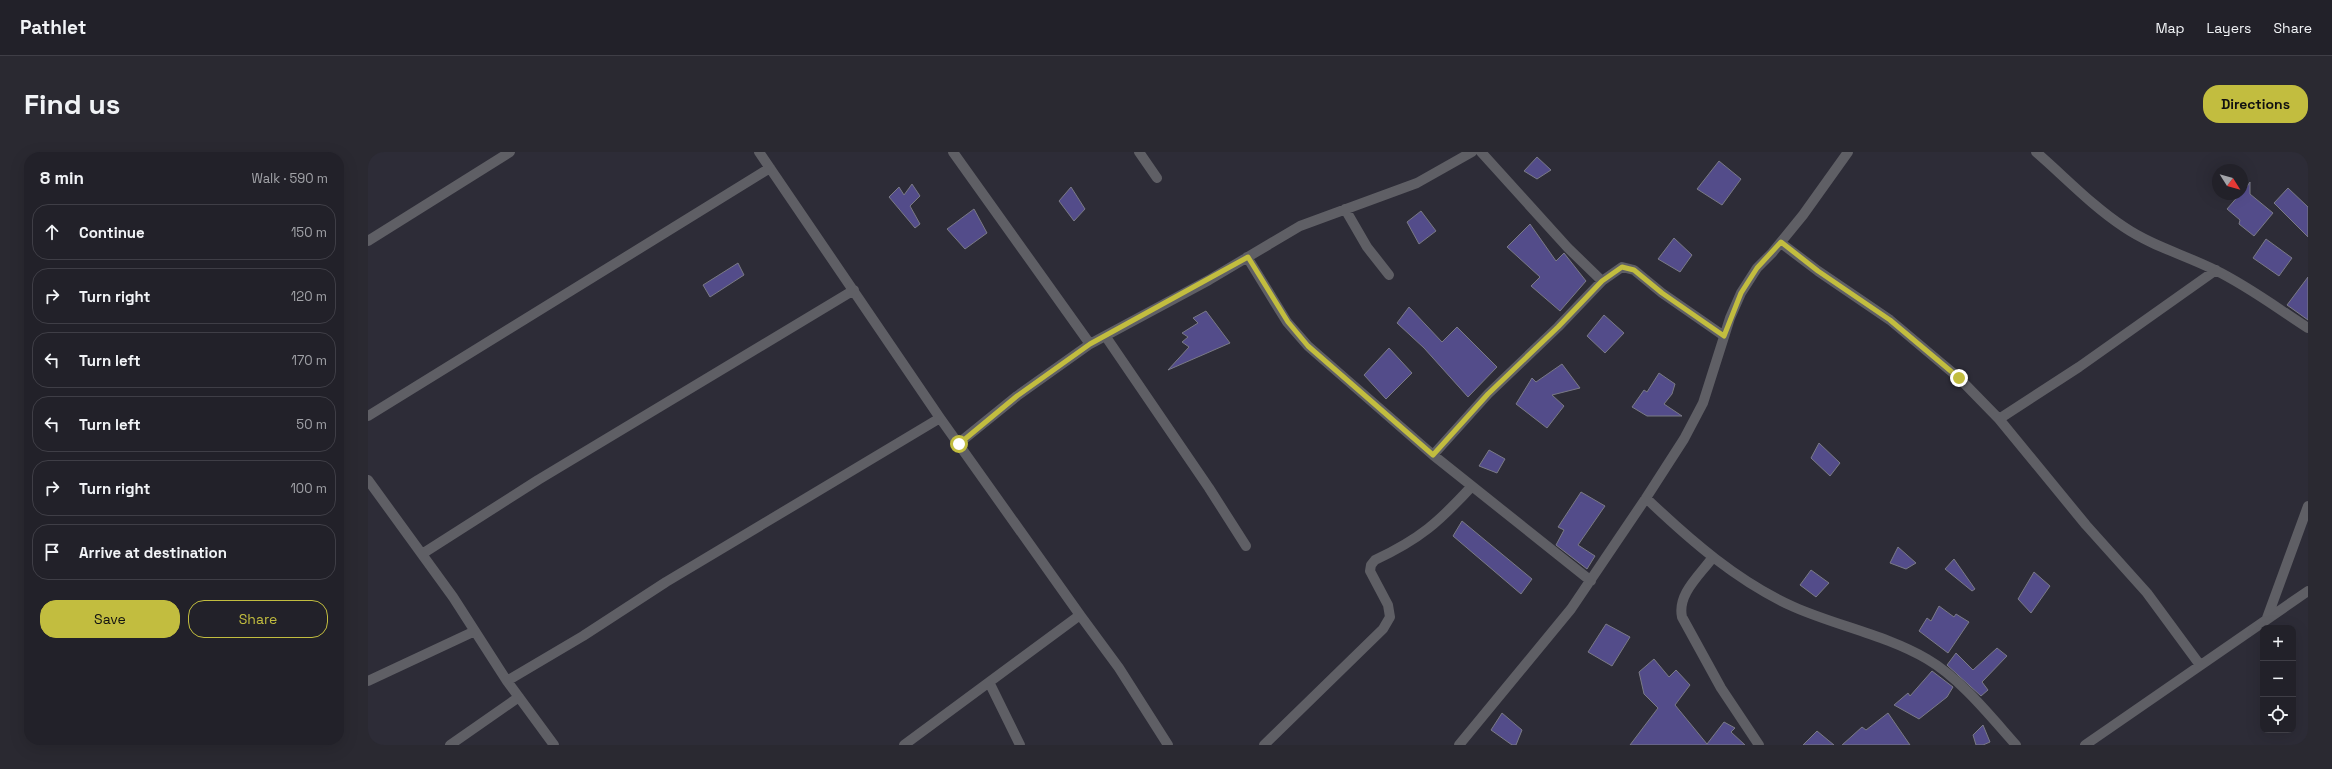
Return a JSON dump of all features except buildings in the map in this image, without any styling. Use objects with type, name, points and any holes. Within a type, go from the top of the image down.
[{"type":"street","points":[[368,242],[510,152]]},
{"type":"street","points":[[759,152],[940,418],[1119,668],[1168,745]]},
{"type":"street","points":[[954,152],[1090,344]]},
{"type":"street","points":[[1139,152],[1157,178]]},
{"type":"street","points":[[959,444],[1017,396],[1090,344],[1106,337],[1300,226],[1417,182],[1472,152]]},
{"type":"street","points":[[1481,152],[1568,248],[1602,281]]},
{"type":"street","points":[[1459,745],[1549,636],[1591,581],[1646,498],[1684,439],[1703,403],[1724,336],[1741,293],[1757,268],[1781,242],[1848,152]]},
{"type":"street","points":[[2036,152],[2100,209],[2124,227],[2147,240],[2216,270],[2260,296],[2308,328]]},
{"type":"street","points":[[368,416],[770,168]]},
{"type":"street","points":[[1346,209],[1367,247],[1390,274]]},
{"type":"street","points":[[1781,242],[1818,271],[1874,308],[1928,350],[1959,378],[1999,419],[2086,526],[2147,593],[2200,665]]},
{"type":"street","points":[[1248,257],[1288,322],[1308,346],[1433,455],[1591,581]]},
{"type":"street","points":[[1433,455],[1488,394],[1558,327],[1602,281],[1622,267],[1634,270],[1668,298],[1724,336]]},
{"type":"street","points":[[1999,419],[2079,367],[2216,270]]},
{"type":"street","points":[[422,554],[538,480],[854,290]]},
{"type":"street","points":[[1106,337],[1246,546]]},
{"type":"street","points":[[507,681],[584,636],[666,582],[940,418]]},
{"type":"street","points":[[369,483],[422,554],[475,631],[507,681],[554,745]]},
{"type":"street","points":[[1264,745],[1383,629],[1390,617],[1388,605],[1370,571],[1370,566],[1375,560],[1422,535],[1442,519],[1472,486]]},
{"type":"street","points":[[1646,498],[1713,557],[1757,588],[1793,607],[1872,635],[1927,659],[1948,674],[2016,745]]},
{"type":"street","points":[[2267,618],[2308,506]]},
{"type":"street","points":[[1713,557],[1685,593],[1680,606],[1682,617],[1721,688],[1759,745]]},
{"type":"street","points":[[2085,745],[2308,591]]},
{"type":"street","points":[[904,745],[990,684],[1080,615]]},
{"type":"street","points":[[368,681],[475,631]]},
{"type":"street","points":[[990,684],[1020,745]]},
{"type":"street","points":[[450,745],[519,697]]},
{"type":"route","points":[[959,444],[1017,396],[1090,344],[1106,337],[1154,308],[1209,280],[1248,257],[1288,322],[1308,346],[1332,369],[1433,455],[1488,394],[1536,349],[1610,273],[1622,267],[1634,270],[1662,293],[1724,336],[1741,293],[1757,268],[1781,242],[1818,271],[1857,296],[1890,320],[1928,350],[1959,378]]}]
